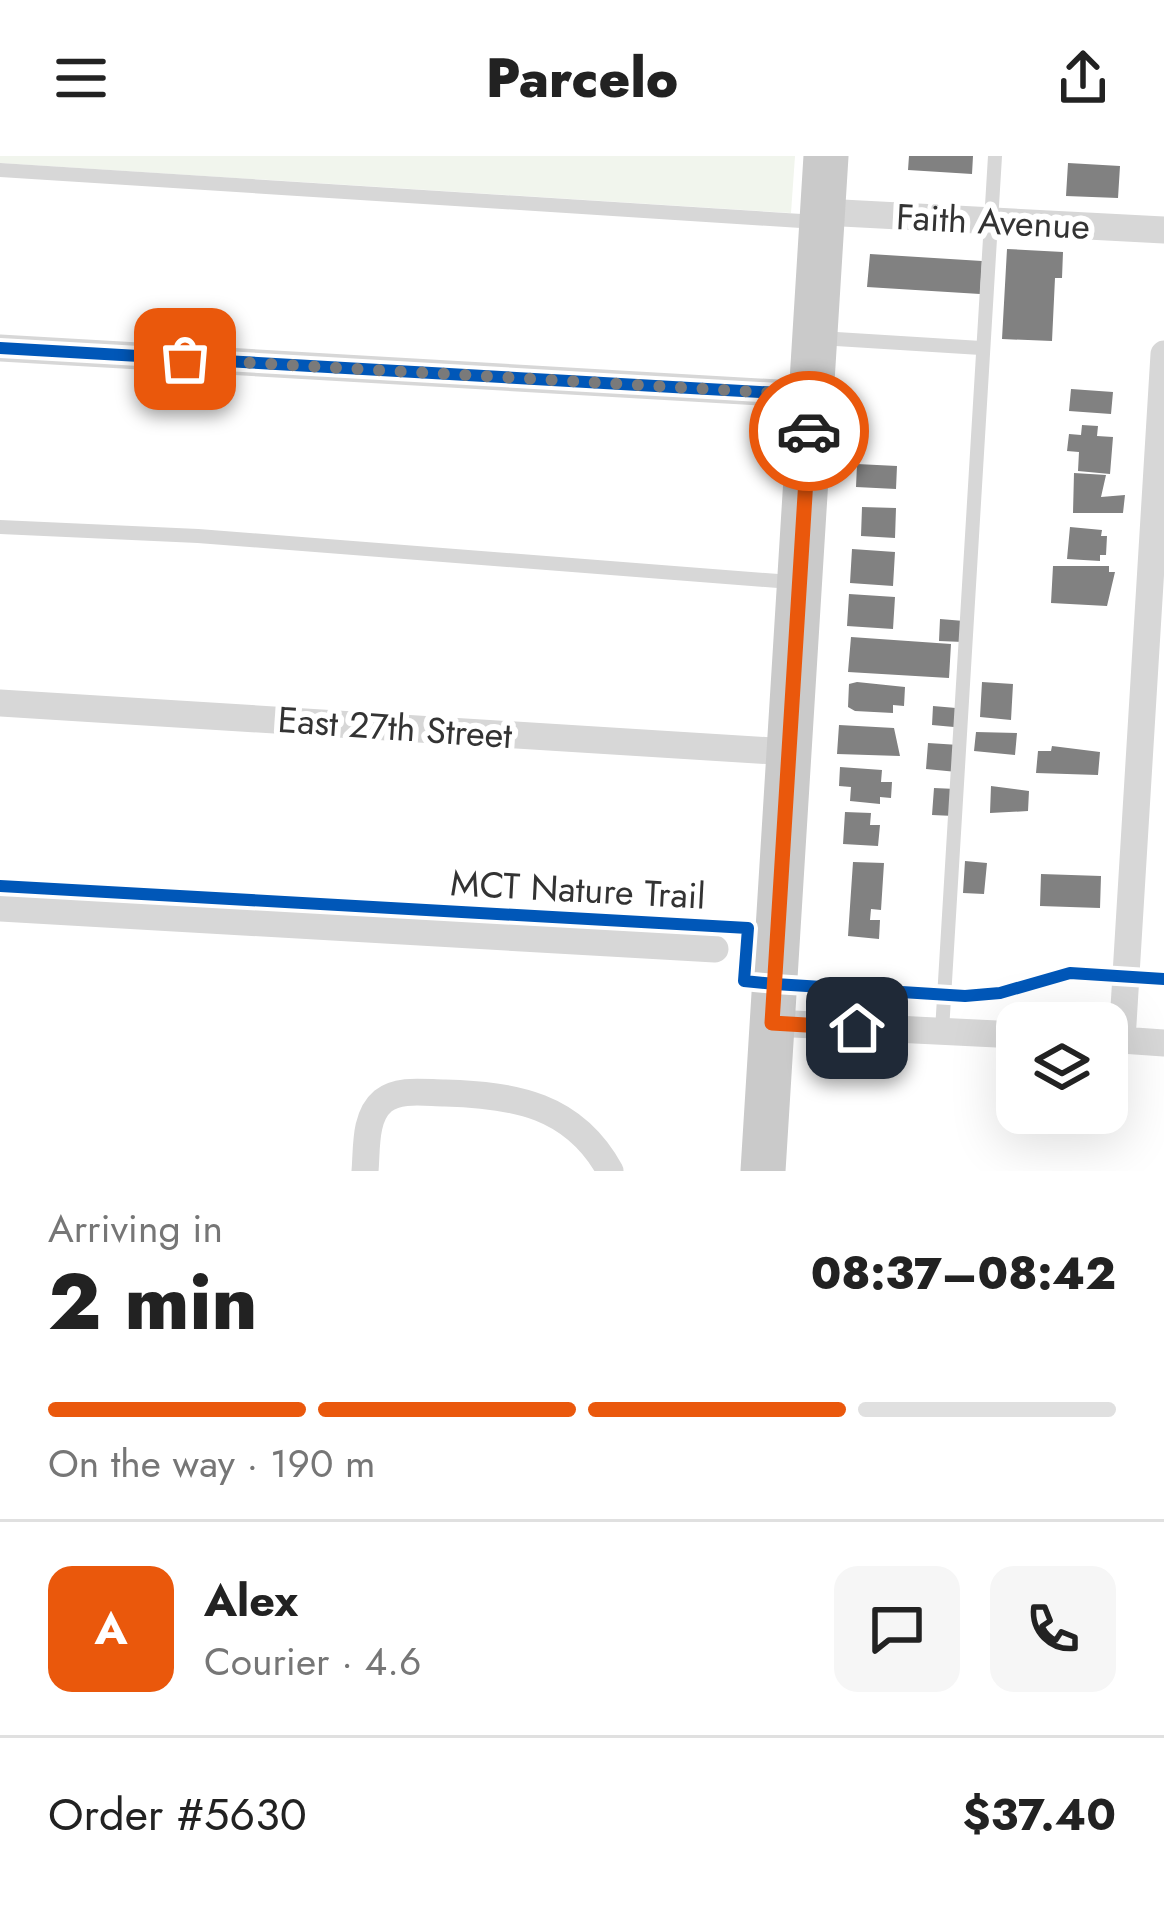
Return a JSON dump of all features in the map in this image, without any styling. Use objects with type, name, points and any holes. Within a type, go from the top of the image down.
[{"type":"main road","points":[[763,1171],[826,156]]},
{"type":"street","name":"Faith Avenue","points":[[822,218],[1164,230]]},
{"type":"street","points":[[0,348],[812,395]]},
{"type":"street","points":[[1117,1002],[1164,354]]},
{"type":"street","name":"East 27th Street","points":[[0,703],[789,752]]},
{"type":"street","points":[[0,908],[715,949]]},
{"type":"street","points":[[772,1023],[996,1034]]},
{"type":"street","points":[[1128,1041],[1164,1042]]},
{"type":"street","points":[[365,1171],[371,1116],[383,1100],[403,1092],[495,1095],[535,1103],[575,1124],[610,1171]]},
{"type":"lane","points":[[942,1031],[995,156]]},
{"type":"lane","points":[[0,170],[822,218]]},
{"type":"lane","points":[[815,338],[981,348]]},
{"type":"lane","points":[[0,527],[666,568],[800,583]]},
{"type":"shaded area","points":[[0,156],[795,156],[791,213],[0,163]]},
{"type":"building","points":[[909,156],[973,156],[972,174],[908,170]]},
{"type":"building","points":[[1068,163],[1120,166],[1118,198],[1066,196]]},
{"type":"building","points":[[1007,249],[1063,252],[1062,278],[1055,278],[1052,341],[1002,339]]},
{"type":"building","points":[[870,254],[982,261],[980,294],[867,287]]},
{"type":"building","points":[[1071,389],[1113,392],[1111,414],[1069,411]]},
{"type":"building","points":[[1082,425],[1098,426],[1097,436],[1113,437],[1110,474],[1078,471],[1079,452],[1067,451],[1069,434],[1081,435]]},
{"type":"building","points":[[857,464],[897,466],[896,489],[856,487]]},
{"type":"building","points":[[1074,473],[1106,475],[1101,497],[1125,495],[1123,513],[1073,513]]},
{"type":"building","points":[[862,507],[896,508],[895,538],[861,536]]},
{"type":"building","points":[[1070,527],[1102,530],[1101,536],[1107,536],[1106,555],[1100,555],[1100,561],[1067,559]]},
{"type":"building","points":[[852,549],[895,552],[893,586],[850,583]]},
{"type":"building","points":[[1053,566],[1109,566],[1109,572],[1115,572],[1107,606],[1051,603]]},
{"type":"building","points":[[849,594],[895,597],[893,629],[847,626]]},
{"type":"building","points":[[940,619],[964,621],[963,642],[939,641]]},
{"type":"building","points":[[851,637],[951,644],[949,678],[848,672]]},
{"type":"building","points":[[982,682],[1013,684],[1011,720],[980,717]]},
{"type":"building","points":[[849,684],[905,687],[904,706],[893,705],[893,713],[855,711],[848,707]]},
{"type":"building","points":[[933,706],[956,708],[954,727],[932,725]]},
{"type":"building","points":[[839,725],[894,728],[900,756],[837,754]]},
{"type":"building","points":[[976,732],[1017,733],[1015,755],[974,751]]},
{"type":"building","points":[[928,743],[959,745],[957,772],[926,769]]},
{"type":"building","points":[[1052,746],[1100,752],[1098,775],[1036,773],[1038,751],[1051,751]]},
{"type":"building","points":[[840,767],[882,770],[881,782],[892,782],[891,798],[880,797],[880,804],[850,801],[851,787],[839,786]]},
{"type":"building","points":[[991,786],[1029,791],[1028,811],[990,813]]},
{"type":"building","points":[[934,788],[956,789],[954,816],[932,815]]},
{"type":"building","points":[[845,812],[871,813],[870,825],[880,825],[878,846],[843,844]]},
{"type":"building","points":[[965,861],[987,863],[984,894],[963,893]]},
{"type":"building","points":[[853,862],[884,863],[881,910],[871,909],[870,920],[880,920],[879,939],[848,936]]},
{"type":"building","points":[[1041,874],[1101,876],[1100,908],[1040,906]]},
{"type":"cycle path","points":[[0,348],[812,395]]},
{"type":"cycle path","name":"MCT Nature Trail","points":[[0,886],[748,928],[744,981],[775,984],[965,996],[1000,993],[1070,973],[1164,979]]},
{"type":"way so far","points":[[185,359],[812,395],[809,431]]},
{"type":"route","points":[[809,431],[772,1023],[857,1028]]}]
